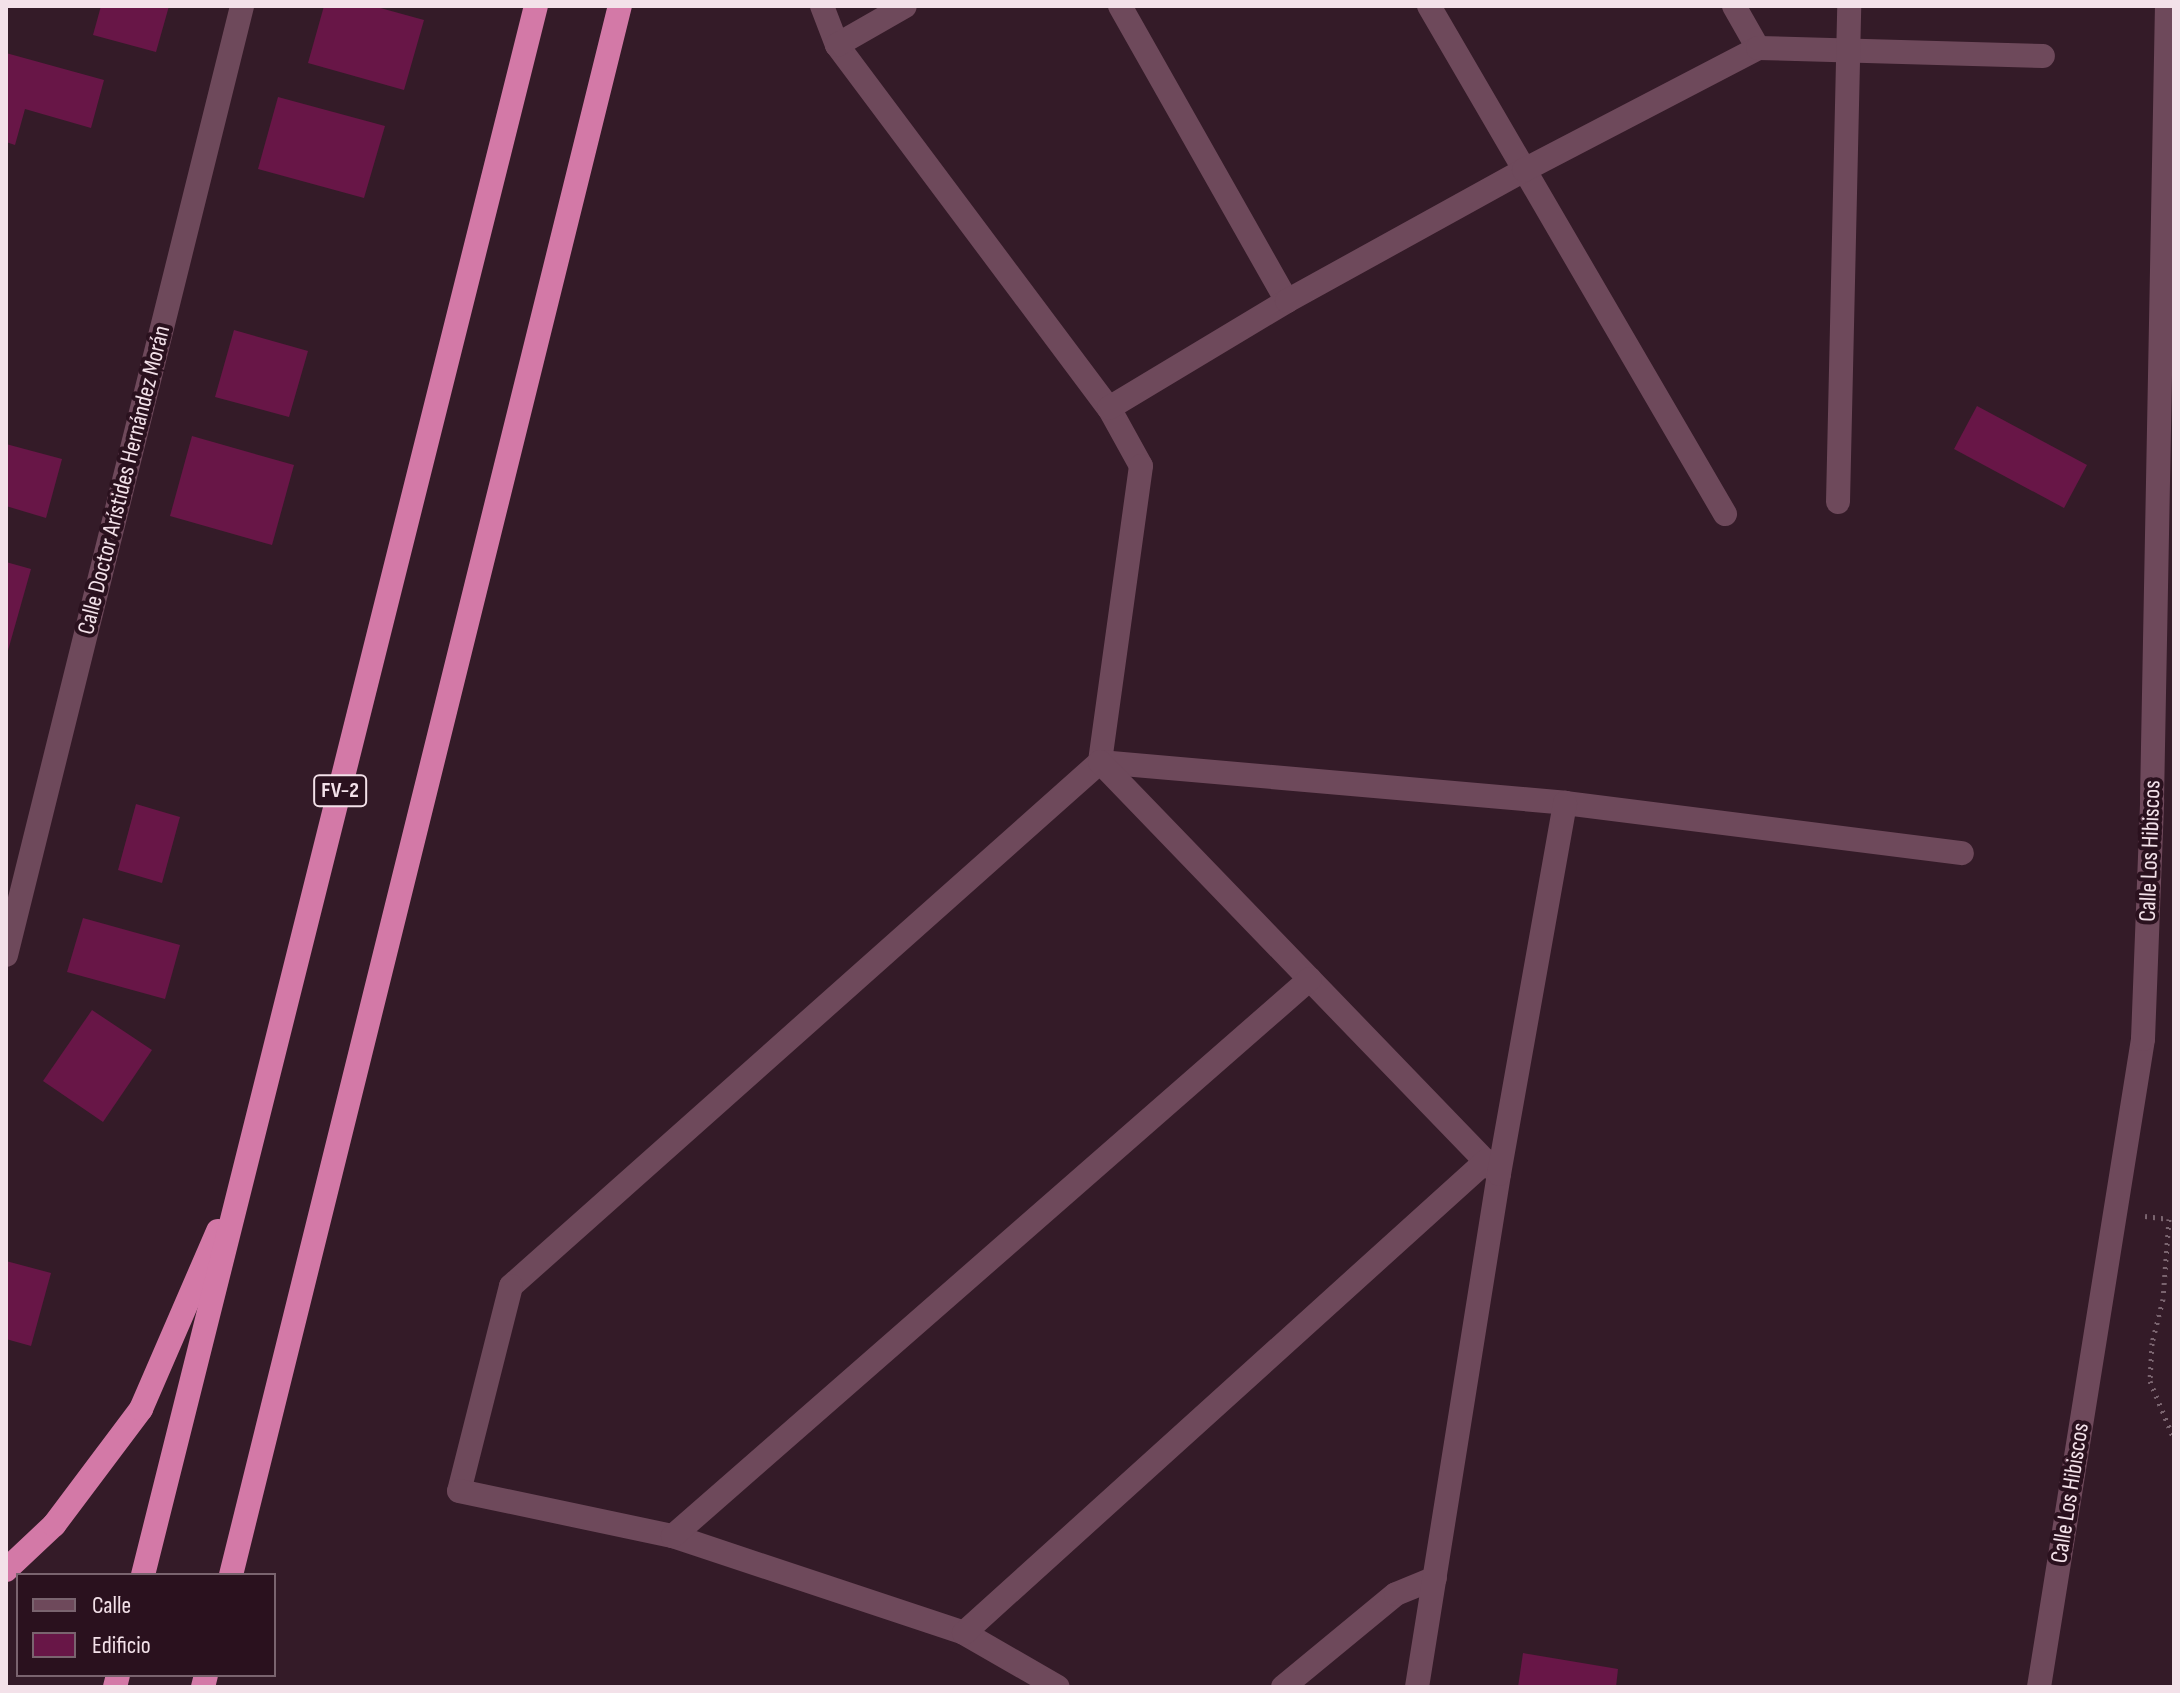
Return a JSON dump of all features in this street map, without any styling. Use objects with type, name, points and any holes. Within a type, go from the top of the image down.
[{"type":"highway","name":"FV-2","points":[[144,1573],[536,6]]},
{"type":"highway","points":[[231,1573],[620,6]]},
{"type":"highway","points":[[6,1570],[54,1525],[141,1409],[245,1171]]},
{"type":"street","name":"Calle Doctor Arístides Hernández Morán","points":[[6,955],[242,6]]},
{"type":"street","points":[[822,6],[837,45],[1109,408],[1141,466],[1100,762],[511,1286],[459,1491],[673,1536],[964,1633],[1058,1687]]},
{"type":"street","points":[[837,45],[905,6]]},
{"type":"street","points":[[1120,6],[1287,301]]},
{"type":"street","points":[[1429,6],[1725,514]]},
{"type":"street","points":[[1734,6],[1758,48]]},
{"type":"street","points":[[1838,502],[1849,6]]},
{"type":"street","name":"Calle Los Hibiscos","points":[[2039,1687],[2143,1039],[2163,799],[2167,6]]},
{"type":"street","points":[[1109,408],[1287,301],[1524,170],[1758,48],[2043,56]]},
{"type":"street","points":[[1100,762],[1565,803],[1962,853]]},
{"type":"street","points":[[1100,762],[1492,1167]]},
{"type":"street","points":[[1417,1687],[1492,1167],[1565,803]]},
{"type":"street","points":[[673,1536],[1310,979]]},
{"type":"street","points":[[964,1633],[1492,1167]]},
{"type":"street","points":[[1283,1687],[1396,1594],[1435,1578]]},
{"type":"path","points":[[2169,1219],[2163,1299],[2152,1343],[2150,1381],[2174,1439]]},
{"type":"building","points":[[101,6],[169,6],[156,52],[93,35]]},
{"type":"building","points":[[324,6],[373,6],[424,20],[404,90],[308,63]]},
{"type":"building","points":[[6,53],[104,80],[91,128],[25,109],[15,145],[6,142]]},
{"type":"building","points":[[278,97],[385,126],[364,198],[258,169]]},
{"type":"building","points":[[234,330],[308,351],[289,417],[215,397]]},
{"type":"building","points":[[1977,406],[2087,465],[2064,508],[1954,449]]},
{"type":"building","points":[[192,436],[294,465],[272,545],[170,516]]},
{"type":"building","points":[[6,444],[62,459],[46,518],[6,506]]},
{"type":"building","points":[[6,562],[31,569],[7,654],[6,654]]},
{"type":"building","points":[[136,804],[180,817],[162,883],[118,870]]},
{"type":"building","points":[[83,918],[180,945],[165,999],[67,972]]},
{"type":"building","points":[[92,1010],[152,1050],[103,1122],[43,1081]]},
{"type":"building","points":[[6,1261],[51,1273],[31,1346],[6,1339]]},
{"type":"building","points":[[1523,1653],[1618,1669],[1616,1687],[1518,1687]]}]
